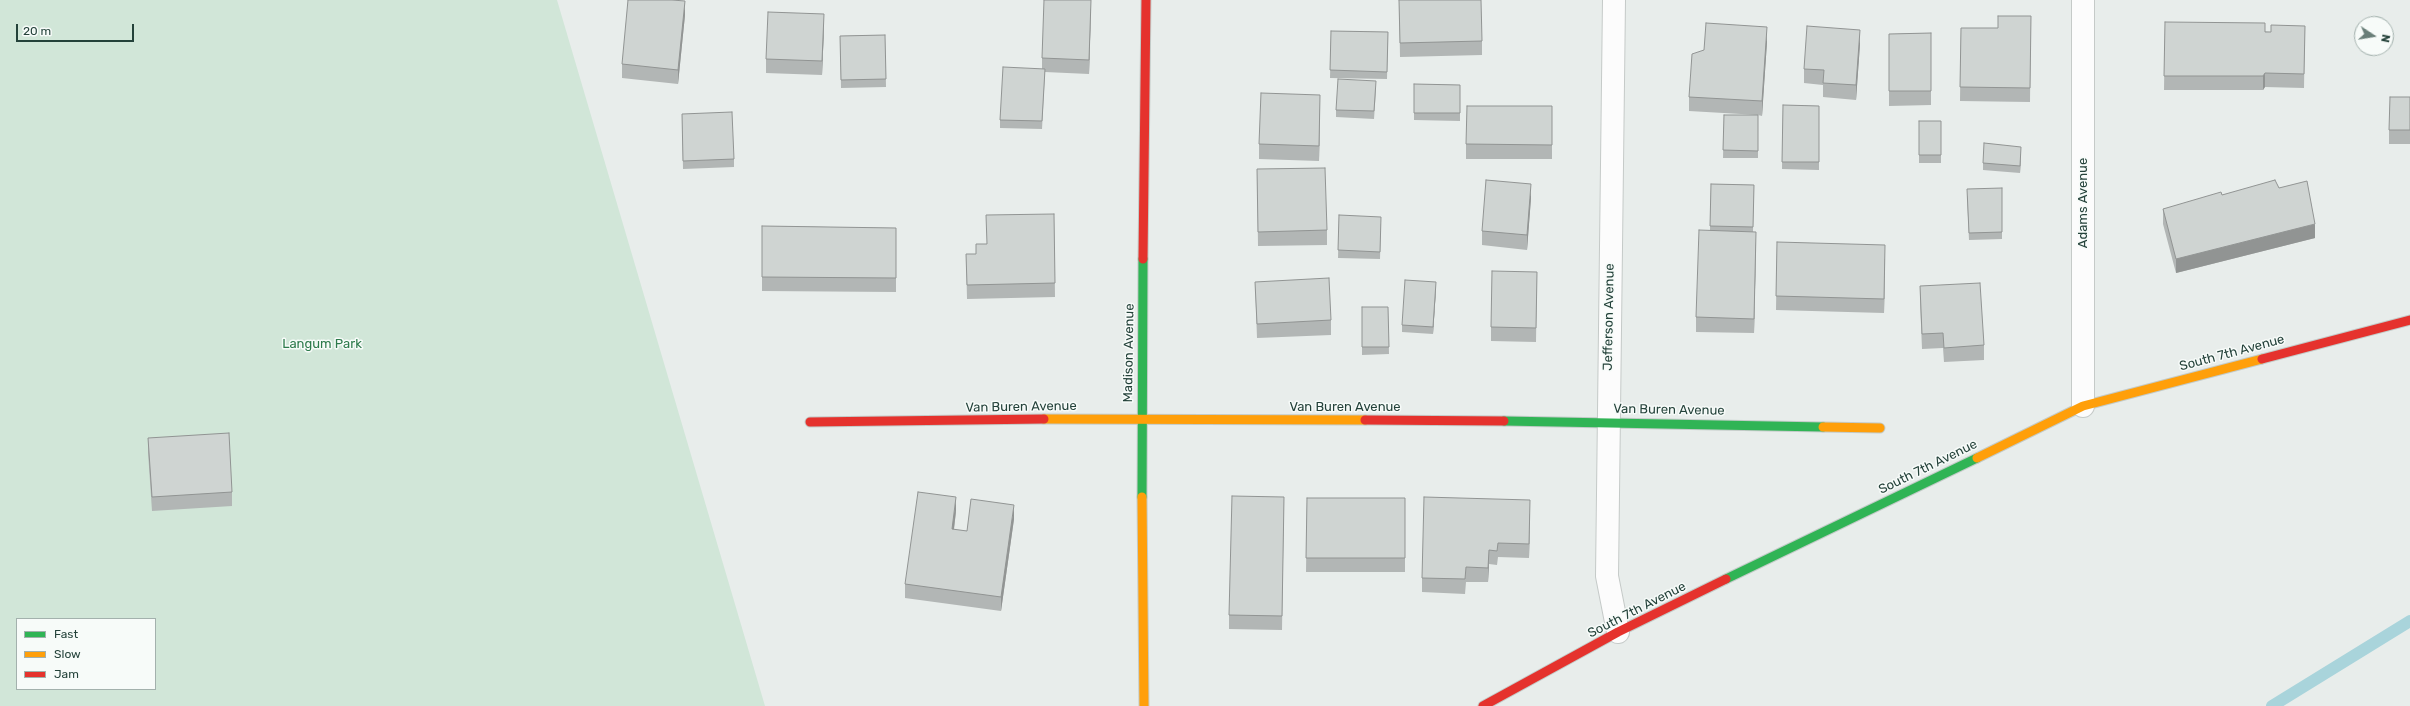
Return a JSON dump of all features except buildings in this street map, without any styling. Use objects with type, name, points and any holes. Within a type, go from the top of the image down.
[{"type":"street","name":"Madison Avenue","points":[[1144,706],[1141,418],[1146,0]]},
{"type":"street","name":"Jefferson Avenue","points":[[1614,0],[1607,576],[1618,632]]},
{"type":"street","name":"Adams Avenue","points":[[2083,0],[2083,406]]},
{"type":"street","name":"South 7th Avenue","points":[[1483,706],[1618,632],[2083,406],[2410,320]]},
{"type":"street","name":"Van Buren Avenue","points":[[810,422],[1141,418],[1608,422],[1880,428]]},
{"type":"green space","name":"Langum Park","points":[[0,0],[557,0],[765,706],[0,706]]},
{"type":"waterway","points":[[2272,706],[2410,621]]},
{"type":"traffic: fast","points":[[1142,497],[1143,259]]},
{"type":"traffic: fast","points":[[1504,421],[1823,427]]},
{"type":"traffic: fast","points":[[1726,579],[1977,458]]},
{"type":"traffic: slow","points":[[1977,458],[2083,406],[2262,359]]},
{"type":"traffic: slow","points":[[1044,419],[1365,420]]},
{"type":"traffic: slow","points":[[1823,427],[1880,428]]},
{"type":"traffic: slow","points":[[1142,497],[1144,706]]},
{"type":"traffic: jam","points":[[1143,259],[1146,0]]},
{"type":"traffic: jam","points":[[2262,359],[2410,320]]},
{"type":"traffic: jam","points":[[810,422],[1044,419]]},
{"type":"traffic: jam","points":[[1365,420],[1504,421]]},
{"type":"traffic: jam","points":[[1483,706],[1618,632],[1726,579]]}]
